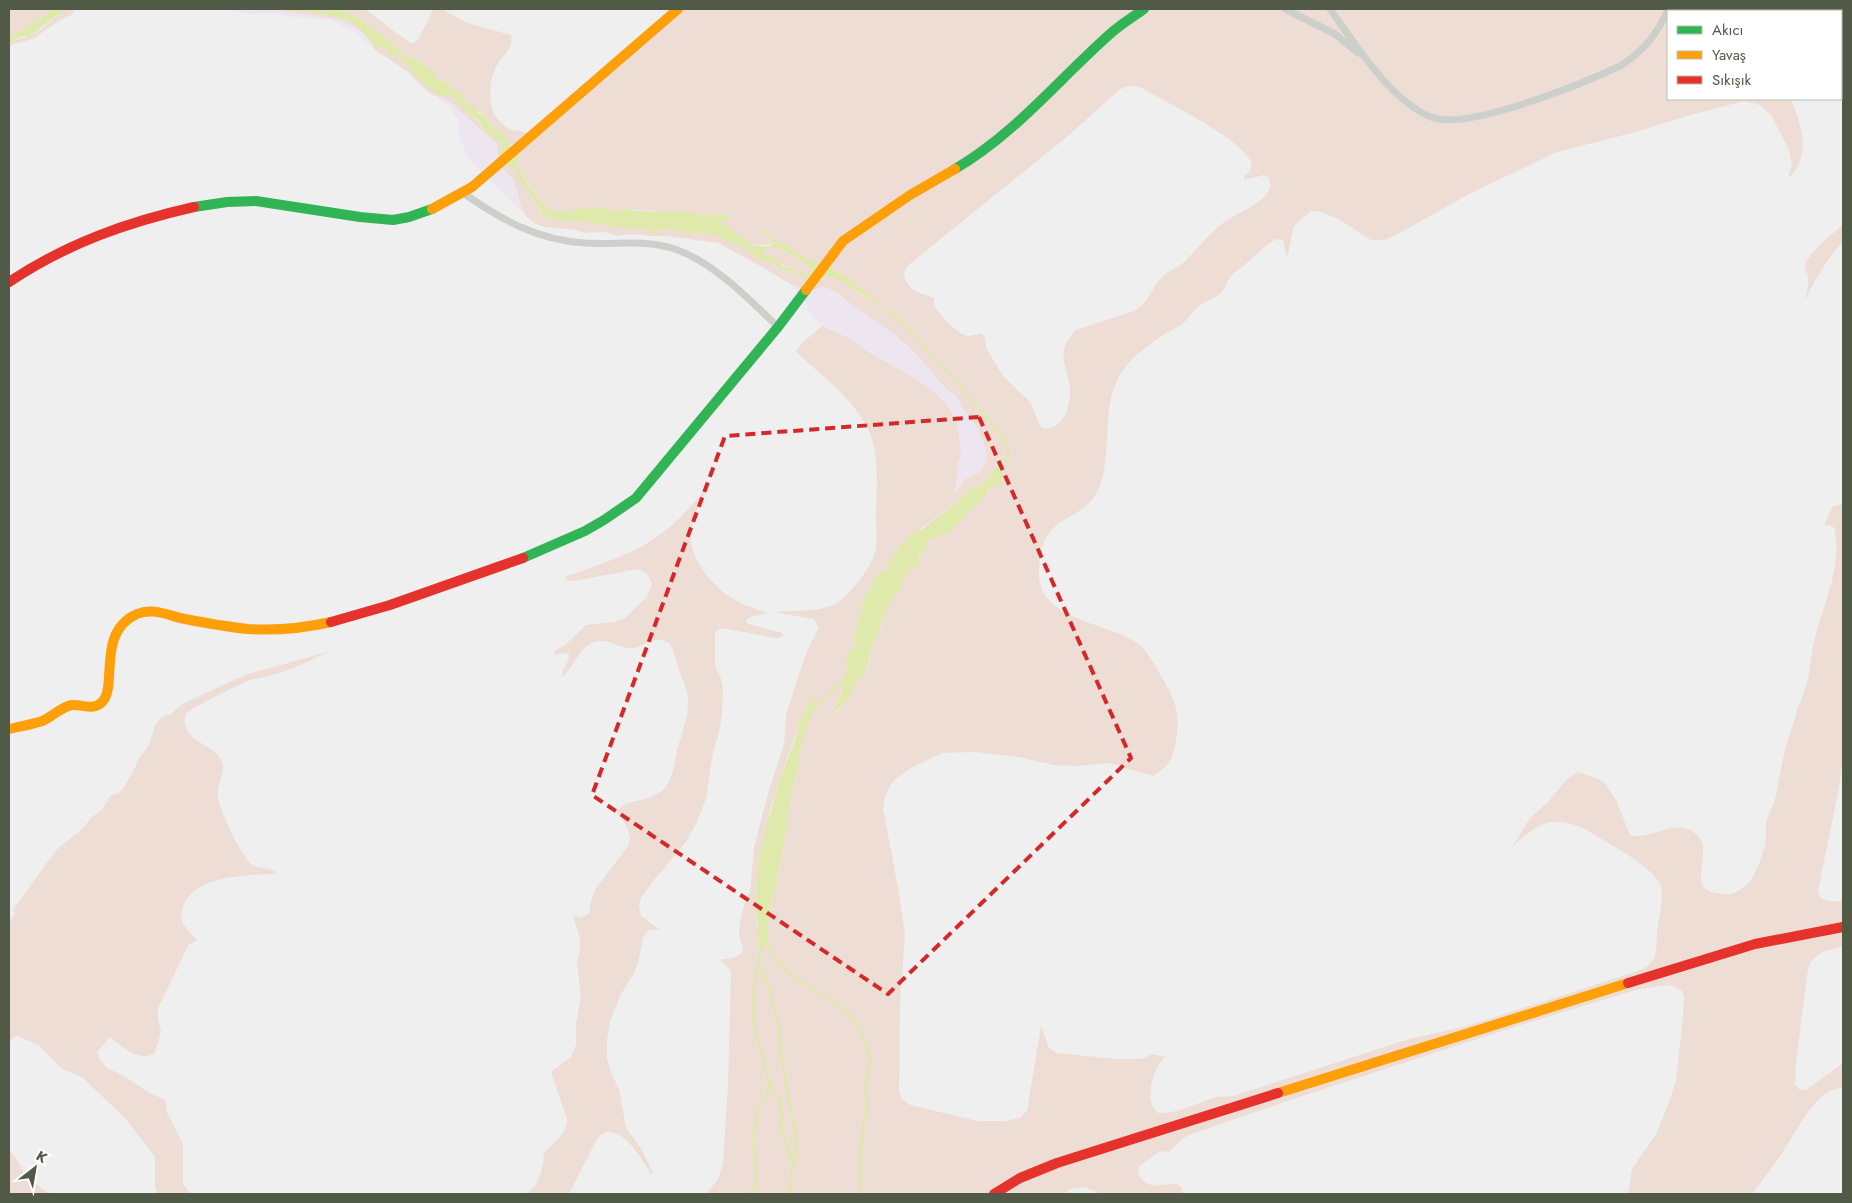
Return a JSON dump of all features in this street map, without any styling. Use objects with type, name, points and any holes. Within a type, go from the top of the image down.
[{"type":"street","points":[[9,282],[36,263],[98,236],[150,218],[195,206],[238,200],[256,201],[360,217],[393,220],[422,213],[468,190],[678,9]]},
{"type":"street","points":[[9,729],[43,721],[70,705],[91,707],[101,703],[107,694],[109,660],[118,631],[126,620],[139,612],[157,612],[246,628],[268,630],[298,628],[360,614],[427,593],[524,558],[574,536],[622,509],[634,500],[656,476],[778,326],[830,257],[852,234],[996,141],[1017,124],[1111,33],[1144,9]]},
{"type":"street","points":[[1285,9],[1346,42],[1370,63],[1401,96],[1422,112],[1441,120],[1452,121],[1540,98],[1620,66],[1631,59],[1647,44],[1667,11]]},
{"type":"street","points":[[1330,9],[1370,63]]},
{"type":"street","points":[[468,190],[507,221],[541,236],[584,243],[651,244],[677,249],[730,283],[778,326]]},
{"type":"street","points":[[994,1194],[1020,1178],[1057,1163],[1709,957],[1764,942],[1843,927]]},
{"type":"highlighted area","points":[[979,417],[1131,758],[888,994],[592,795],[725,436]]},
{"type":"shaded area","points":[[9,9],[53,9],[24,29],[9,36]]},
{"type":"shaded area","points":[[53,9],[70,9],[54,17],[28,37],[24,36],[9,43],[9,36],[24,29]]},
{"type":"shaded area","points":[[70,9],[76,9],[71,15],[57,22],[33,39],[13,44],[9,48],[9,43],[29,36],[59,14]]},
{"type":"shaded area","points":[[266,9],[311,12],[342,19],[356,26],[367,35],[375,46],[387,48],[388,54],[392,56],[400,56],[425,84],[444,96],[448,93],[450,94],[461,105],[461,109],[464,109],[465,113],[474,117],[489,134],[503,143],[501,152],[512,164],[526,190],[542,210],[539,212],[540,215],[558,221],[591,222],[615,228],[622,226],[628,229],[644,228],[651,232],[654,230],[654,232],[663,231],[666,228],[672,230],[671,233],[675,230],[686,233],[711,233],[747,250],[754,257],[784,270],[796,274],[838,279],[865,297],[865,291],[840,273],[833,272],[831,267],[816,263],[794,252],[765,231],[763,233],[773,244],[751,246],[721,224],[723,219],[729,220],[731,217],[717,214],[704,216],[699,213],[668,213],[648,210],[628,209],[616,211],[592,207],[572,212],[551,211],[542,203],[517,167],[519,159],[512,146],[509,145],[506,136],[490,125],[485,116],[468,105],[459,93],[450,88],[448,82],[436,79],[430,69],[413,57],[409,58],[403,55],[387,39],[360,18],[351,16],[343,9],[365,9],[413,44],[418,39],[434,9],[442,9],[467,23],[511,35],[511,44],[497,65],[492,77],[491,103],[493,111],[502,124],[512,130],[529,133],[678,9],[1732,9],[1667,10],[1667,100],[1791,100],[1801,129],[1803,149],[1797,168],[1790,177],[1792,165],[1789,150],[1771,115],[1760,105],[1744,101],[1557,152],[1471,193],[1384,240],[1371,240],[1338,219],[1318,211],[1311,211],[1293,229],[1287,259],[1283,240],[1276,239],[1234,273],[1220,294],[1198,307],[1182,324],[1149,345],[1126,366],[1120,374],[1112,394],[1108,418],[1106,459],[1101,484],[1089,503],[1050,532],[1041,553],[1039,579],[1045,596],[1055,606],[1067,614],[1126,637],[1145,650],[1163,679],[1175,704],[1178,725],[1173,753],[1169,763],[1153,776],[1109,763],[1076,766],[1053,765],[1019,757],[976,752],[942,753],[909,769],[893,781],[885,796],[883,809],[905,934],[900,1004],[899,1092],[902,1099],[910,1105],[978,1121],[1006,1121],[1019,1118],[1027,1111],[1041,1026],[1049,1048],[1057,1053],[1115,1059],[1142,1059],[1152,1054],[1165,1057],[1157,1069],[1151,1085],[1151,1101],[1158,1113],[1173,1112],[1217,1097],[1233,1096],[1406,1040],[1470,1025],[1645,968],[1655,957],[1662,899],[1661,887],[1650,871],[1585,829],[1562,822],[1545,823],[1537,827],[1512,847],[1530,818],[1548,802],[1566,780],[1578,772],[1605,783],[1616,800],[1630,835],[1645,835],[1672,828],[1681,828],[1690,830],[1698,836],[1702,843],[1703,852],[1702,885],[1707,890],[1720,894],[1731,894],[1747,884],[1754,875],[1764,850],[1766,824],[1778,788],[1789,737],[1807,683],[1814,640],[1835,568],[1836,541],[1834,527],[1825,525],[1825,523],[1833,506],[1843,504],[1843,752],[1839,788],[1818,890],[1823,900],[1843,901],[1843,946],[1817,955],[1808,969],[1795,1084],[1800,1090],[1806,1090],[1843,1063],[1843,1088],[1833,1090],[1816,1102],[1752,1194],[1628,1194],[1632,1169],[1656,1134],[1676,1081],[1684,997],[1682,991],[1669,985],[1639,989],[1508,1029],[1293,1099],[1189,1135],[1170,1151],[1159,1152],[1139,1166],[1138,1174],[1142,1180],[1151,1185],[1177,1184],[1182,1188],[1183,1194],[1101,1194],[1084,1187],[1071,1189],[1063,1194],[706,1194],[718,1179],[723,1164],[728,1086],[731,972],[720,960],[736,957],[743,950],[739,931],[744,906],[750,893],[754,848],[767,797],[784,744],[786,715],[806,653],[819,627],[814,619],[773,612],[826,608],[834,605],[849,593],[864,574],[872,561],[876,547],[876,461],[875,450],[868,429],[845,397],[796,352],[801,344],[823,325],[854,340],[874,356],[905,371],[933,390],[948,407],[958,426],[961,449],[957,476],[959,489],[964,479],[979,472],[987,461],[986,450],[977,426],[962,408],[956,396],[947,390],[916,354],[895,335],[861,313],[837,293],[823,287],[814,290],[792,285],[718,243],[667,236],[631,234],[618,236],[605,232],[585,233],[536,224],[522,210],[514,181],[498,161],[496,143],[462,114],[454,104],[429,93],[408,72],[374,49],[368,38],[357,29],[336,19]],"holes":[[[1127,86],[1136,86],[1185,112],[1232,141],[1251,162],[1251,167],[1244,176],[1244,180],[1264,175],[1268,177],[1269,191],[1257,203],[1226,221],[1182,264],[1163,276],[1148,299],[1140,307],[1134,311],[1074,332],[1064,350],[1064,362],[1070,388],[1069,405],[1062,420],[1057,425],[1050,428],[1042,428],[1031,403],[1004,377],[998,368],[986,348],[985,337],[981,334],[968,336],[962,334],[950,325],[934,306],[934,298],[912,289],[906,281],[905,270],[911,263],[1069,135],[1119,90]],[[1006,457],[1003,462],[1001,484],[988,489],[988,493],[951,529],[935,539],[933,537],[927,540],[929,544],[925,547],[915,567],[906,572],[901,582],[900,590],[888,608],[881,628],[869,652],[870,658],[867,667],[835,714],[839,698],[843,692],[845,676],[849,670],[845,667],[848,656],[856,647],[853,641],[863,601],[878,573],[886,571],[890,560],[899,547],[913,534],[958,502],[970,489],[984,484]],[[815,698],[802,744],[790,807],[786,817],[788,826],[782,849],[776,889],[772,896],[765,949],[756,923],[757,872],[760,851],[770,811],[788,755],[804,713]]]},
{"type":"shaded area","points":[[284,9],[343,9],[351,16],[360,18],[387,39],[403,55],[409,58],[413,57],[430,69],[435,74],[436,79],[448,82],[450,88],[460,93],[468,105],[485,116],[490,125],[506,136],[509,145],[519,157],[519,170],[522,175],[551,211],[572,212],[577,209],[592,207],[616,211],[628,209],[699,213],[704,216],[712,214],[730,216],[729,220],[723,220],[721,224],[731,228],[732,231],[750,243],[751,246],[769,246],[774,244],[760,231],[761,229],[777,241],[789,246],[794,252],[816,263],[832,267],[833,272],[840,273],[865,291],[866,297],[836,278],[825,276],[807,279],[784,270],[754,257],[747,250],[711,233],[707,233],[704,236],[702,233],[684,233],[675,230],[671,233],[672,230],[666,228],[664,231],[659,230],[654,233],[654,230],[649,232],[644,228],[628,229],[622,226],[615,228],[591,222],[558,221],[540,215],[539,213],[542,210],[522,183],[515,168],[506,164],[499,155],[503,143],[489,134],[475,117],[465,113],[464,109],[461,109],[461,105],[450,94],[448,93],[444,97],[437,94],[414,73],[400,56],[390,56],[383,46],[376,48],[355,25],[348,21],[333,16]],"holes":[[[777,247],[800,260],[812,270],[807,275],[800,273],[782,266],[781,262],[764,252],[765,248]]]},
{"type":"shaded area","points":[[1843,225],[1843,242],[1826,262],[1805,300],[1808,288],[1808,276],[1805,266],[1807,261],[1821,244]]},
{"type":"shaded area","points":[[776,247],[800,260],[812,270],[807,275],[802,274],[764,252],[765,248]]},
{"type":"shaded area","points":[[1006,457],[1003,462],[1001,484],[988,489],[987,494],[945,535],[941,535],[935,540],[933,537],[927,540],[930,547],[925,548],[922,555],[919,556],[919,566],[906,572],[907,577],[901,582],[900,590],[887,609],[880,631],[869,652],[869,661],[863,675],[858,679],[848,699],[833,714],[849,670],[845,667],[847,662],[845,657],[850,650],[856,647],[853,641],[863,601],[878,573],[886,571],[890,560],[909,537],[958,502],[959,498],[964,496],[970,489],[983,484]]},
{"type":"shaded area","points":[[709,485],[696,514],[691,532],[691,542],[698,561],[711,580],[727,595],[743,604],[767,613],[748,618],[746,621],[748,624],[782,633],[783,636],[777,638],[721,628],[715,632],[715,665],[723,688],[722,714],[713,752],[706,799],[686,842],[641,898],[639,905],[641,916],[660,930],[649,930],[643,937],[638,963],[620,996],[610,1022],[607,1059],[619,1089],[626,1128],[641,1148],[653,1173],[651,1174],[636,1151],[621,1136],[606,1133],[598,1137],[569,1194],[526,1194],[538,1181],[542,1170],[544,1153],[559,1138],[566,1125],[567,1119],[551,1072],[571,1057],[576,1045],[576,1024],[581,996],[577,962],[580,939],[573,915],[581,918],[589,913],[596,888],[628,846],[630,839],[628,829],[618,810],[629,803],[658,794],[669,781],[688,706],[687,691],[673,649],[669,643],[662,640],[654,640],[633,648],[596,641],[584,648],[563,677],[563,671],[569,654],[554,655],[554,651],[565,645],[586,625],[615,622],[625,618],[646,598],[652,584],[647,574],[638,569],[574,581],[567,580],[565,577],[617,558],[642,546],[678,520]]},
{"type":"shaded area","points":[[330,651],[294,668],[248,681],[191,710],[185,717],[187,730],[192,736],[211,749],[221,760],[223,767],[218,790],[219,803],[242,852],[254,866],[276,872],[275,874],[224,878],[200,887],[190,894],[184,904],[181,916],[183,924],[197,940],[189,944],[158,1008],[161,1032],[155,1053],[149,1056],[137,1055],[125,1049],[110,1037],[97,1052],[100,1060],[107,1068],[165,1100],[167,1113],[183,1144],[183,1184],[191,1194],[158,1194],[155,1187],[155,1157],[126,1119],[83,1078],[61,1068],[40,1046],[18,1036],[15,1036],[9,1042],[9,922],[15,913],[13,910],[57,849],[102,810],[111,795],[117,794],[123,789],[137,761],[149,745],[155,725],[162,717],[171,714],[182,704],[245,675]]},
{"type":"shaded area","points":[[813,697],[815,702],[802,744],[790,807],[786,817],[788,826],[782,849],[776,889],[772,896],[766,944],[763,951],[759,948],[756,909],[757,872],[760,851],[780,779],[797,734],[798,725]]},
{"type":"shaded area","points":[[9,1150],[28,1179],[50,1194],[9,1194]]},
{"type":"sand","points":[[225,9],[266,9],[336,19],[362,32],[369,39],[374,49],[357,33],[330,20],[269,13],[250,14]]},
{"type":"sand","points":[[436,97],[454,104],[462,114],[496,143],[498,148],[497,159],[503,170],[514,181],[523,212],[468,158],[460,140],[458,121],[450,108]]},
{"type":"sand","points":[[792,285],[808,290],[830,289],[895,335],[916,354],[947,390],[956,396],[962,408],[977,426],[986,450],[987,461],[979,473],[964,479],[959,489],[954,493],[958,475],[957,466],[961,454],[958,426],[952,410],[939,396],[913,377],[872,354],[854,340],[828,329],[811,316],[805,300]]},
{"type":"waterway","points":[[864,293],[880,304]]},
{"type":"waterway","points":[[886,309],[901,322],[962,388],[998,432],[1004,440],[1009,454],[1006,459]]},
{"type":"waterway","points":[[812,711],[845,678]]},
{"type":"waterway","points":[[765,939],[775,958],[786,971],[849,1013],[859,1027],[865,1041],[871,1058],[866,1079],[867,1109],[860,1161],[861,1194]]},
{"type":"waterway","points":[[751,1194],[756,1185],[756,1160],[752,1138],[758,1108],[765,1099],[769,1084],[754,1027],[754,984],[761,949]]},
{"type":"waterway","points":[[760,965],[770,991],[779,1027],[779,1043],[795,1133],[796,1151],[793,1167]]},
{"type":"waterway","points":[[770,1083],[779,1098],[782,1114],[781,1128],[792,1159],[793,1167],[789,1183],[790,1194]]},
{"type":"traffic: fast","points":[[955,169],[997,140],[1036,106],[1110,34],[1144,9]]},
{"type":"traffic: fast","points":[[194,207],[227,202],[256,201],[360,217],[393,220],[432,209]]},
{"type":"traffic: fast","points":[[523,558],[585,531],[636,498],[778,327],[806,290]]},
{"type":"traffic: slow","points":[[432,209],[472,187],[678,9]]},
{"type":"traffic: slow","points":[[806,290],[843,241],[910,195],[955,169]]},
{"type":"traffic: slow","points":[[9,729],[42,721],[68,706],[94,707],[101,703],[106,696],[112,646],[116,634],[124,622],[143,612],[149,611],[217,625],[258,630],[311,626],[331,622]]},
{"type":"traffic: slow","points":[[1278,1093],[1628,983]]},
{"type":"traffic: jam","points":[[9,282],[53,256],[98,236],[121,227],[194,207]]},
{"type":"traffic: jam","points":[[331,622],[390,605],[523,558]]},
{"type":"traffic: jam","points":[[1628,983],[1755,944],[1843,927]]},
{"type":"traffic: jam","points":[[994,1194],[1020,1178],[1057,1163],[1278,1093]]}]
